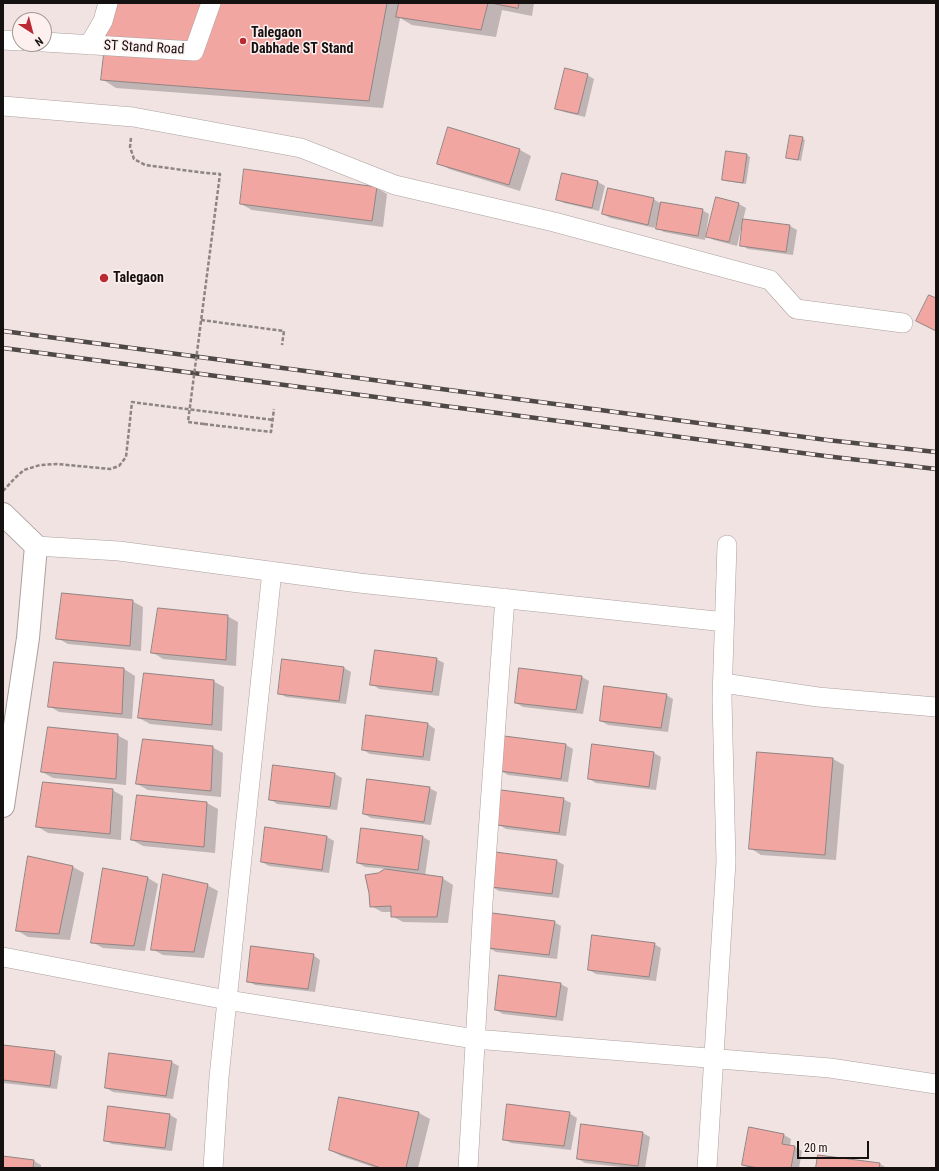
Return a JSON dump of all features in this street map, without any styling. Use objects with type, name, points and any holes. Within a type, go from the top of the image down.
[{"type":"street","points":[[89,45],[103,21],[108,3]]},
{"type":"street","name":"ST Stand Road","points":[[52,43],[194,51],[211,3]]},
{"type":"street","points":[[3,106],[133,117],[302,148],[395,185],[554,222],[770,280],[796,309],[903,323]]},
{"type":"street","points":[[3,514],[36,546],[119,550],[360,582],[725,622]]},
{"type":"street","points":[[707,1168],[726,862],[722,698],[727,545]]},
{"type":"street","points":[[3,806],[28,638],[36,546]]},
{"type":"street","points":[[213,1168],[219,1077],[272,571]]},
{"type":"street","points":[[468,1168],[483,903],[505,598]]},
{"type":"street","points":[[723,683],[818,697],[936,707]]},
{"type":"street","points":[[3,957],[227,1000],[475,1039],[830,1068],[936,1084]]},
{"type":"path","points":[[133,117],[130,147],[134,159],[146,165],[220,174],[188,422],[271,432],[274,409]]},
{"type":"path","points":[[201,320],[284,331],[282,345]]},
{"type":"path","points":[[3,491],[24,470],[40,465],[57,464],[110,469],[119,466],[126,457],[132,402],[273,420]]},
{"type":"building","name":"Talegaon Dabhade ST Stand","points":[[110,3],[387,3],[369,101],[101,80]]},
{"type":"building","points":[[399,3],[488,3],[481,30],[396,17]]},
{"type":"building","points":[[491,3],[519,3],[518,8]]},
{"type":"building","points":[[565,68],[588,74],[578,114],[555,109]]},
{"type":"building","points":[[448,127],[520,149],[509,185],[437,164]]},
{"type":"building","points":[[790,135],[803,137],[798,160],[786,158]]},
{"type":"building","points":[[726,151],[747,154],[743,183],[722,180]]},
{"type":"building","points":[[244,169],[377,187],[372,221],[240,204]]},
{"type":"building","points":[[562,173],[598,181],[592,208],[556,200]]},
{"type":"building","points":[[608,188],[654,198],[648,225],[602,214]]},
{"type":"building","points":[[716,197],[739,203],[729,242],[706,237]]},
{"type":"building","points":[[661,202],[703,209],[698,236],[656,229]]},
{"type":"building","points":[[743,219],[790,225],[786,252],[740,246]]},
{"type":"building","points":[[929,295],[936,298],[936,331],[916,321]]},
{"type":"building","points":[[62,593],[133,600],[130,646],[56,639]]},
{"type":"building","points":[[158,608],[228,615],[226,660],[151,653]]},
{"type":"building","points":[[375,650],[437,658],[432,692],[370,685]]},
{"type":"building","points":[[282,659],[344,667],[339,701],[278,694]]},
{"type":"building","points":[[54,662],[124,668],[122,714],[48,707]]},
{"type":"building","points":[[519,668],[582,676],[576,710],[515,703]]},
{"type":"building","points":[[144,673],[214,680],[212,725],[138,718]]},
{"type":"building","points":[[604,686],[667,694],[661,728],[600,721]]},
{"type":"building","points":[[366,715],[428,723],[423,757],[362,750]]},
{"type":"building","points":[[48,727],[118,734],[116,779],[41,772]]},
{"type":"building","points":[[504,736],[566,744],[561,779],[500,771]]},
{"type":"building","points":[[143,739],[213,746],[211,791],[136,784]]},
{"type":"building","points":[[592,744],[654,752],[649,787],[588,779]]},
{"type":"building","points":[[757,752],[833,758],[825,855],[749,849]]},
{"type":"building","points":[[273,765],[335,773],[330,807],[269,800]]},
{"type":"building","points":[[367,779],[430,787],[424,822],[363,814]]},
{"type":"building","points":[[43,782],[113,789],[110,834],[36,827]]},
{"type":"building","points":[[501,790],[564,798],[559,833],[497,825]]},
{"type":"building","points":[[137,795],[207,802],[204,847],[131,840]]},
{"type":"building","points":[[265,827],[327,836],[322,870],[261,862]]},
{"type":"building","points":[[361,828],[423,836],[418,870],[357,863]]},
{"type":"building","points":[[495,852],[557,860],[552,894],[491,887]]},
{"type":"building","points":[[28,856],[73,866],[59,934],[16,931]]},
{"type":"building","points":[[103,868],[148,877],[134,946],[91,943]]},
{"type":"building","points":[[385,869],[443,877],[437,917],[391,917],[391,906],[370,907],[365,875],[378,873]]},
{"type":"building","points":[[163,874],[208,884],[194,952],[151,950]]},
{"type":"building","points":[[492,913],[555,921],[549,955],[488,948]]},
{"type":"building","points":[[592,935],[655,943],[649,977],[588,970]]},
{"type":"building","points":[[251,946],[314,954],[308,989],[247,982]]},
{"type":"building","points":[[499,975],[561,983],[556,1017],[495,1010]]},
{"type":"building","points":[[3,1045],[55,1051],[50,1086],[3,1080]]},
{"type":"building","points":[[109,1053],[172,1061],[166,1096],[105,1088]]},
{"type":"building","points":[[339,1097],[419,1112],[406,1168],[381,1168],[329,1150]]},
{"type":"building","points":[[507,1104],[570,1112],[564,1146],[503,1140]]},
{"type":"building","points":[[108,1106],[170,1114],[165,1148],[104,1141]]},
{"type":"building","points":[[581,1124],[643,1132],[638,1166],[577,1159]]},
{"type":"building","points":[[749,1127],[784,1134],[782,1144],[795,1146],[791,1168],[758,1168],[742,1165]]},
{"type":"building","points":[[818,1155],[880,1163],[879,1168],[816,1168]]},
{"type":"building","points":[[3,1156],[34,1160],[33,1168],[3,1168]]},
{"type":"railway","points":[[3,331],[827,440],[936,452]]},
{"type":"railway","points":[[3,348],[825,456],[936,469]]},
{"type":"place","name":"Talegaon Dabhade ST Stand","points":[[243,41]]},
{"type":"place","name":"Talegaon","points":[[104,278]]}]
